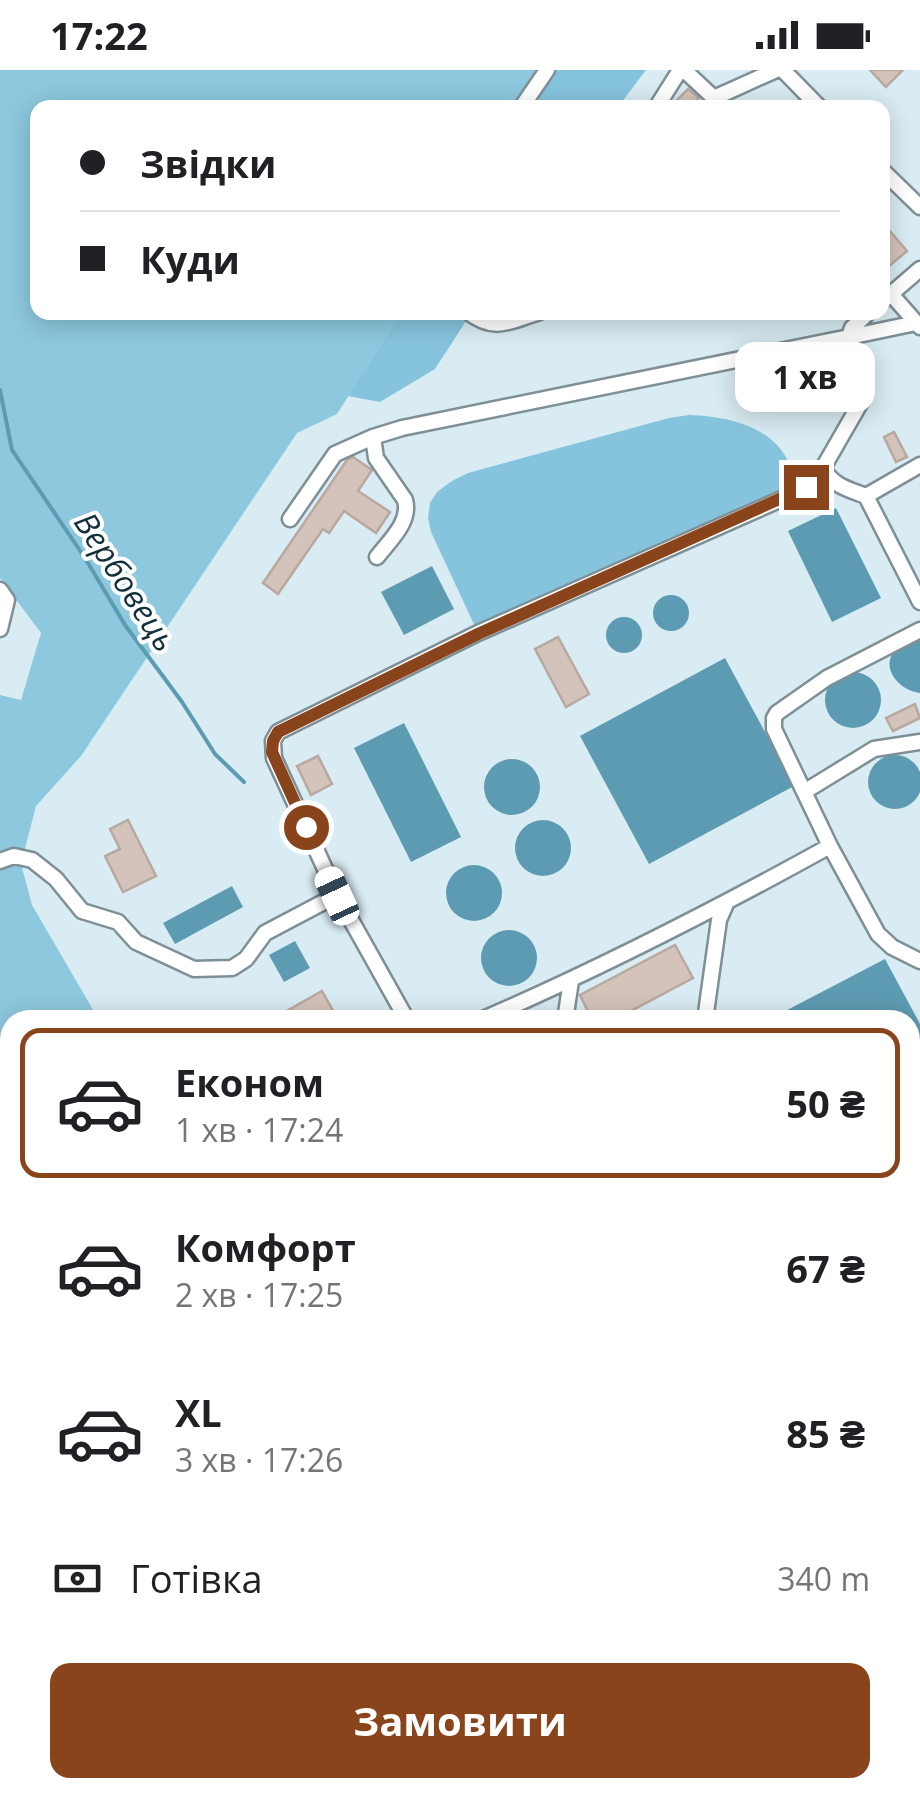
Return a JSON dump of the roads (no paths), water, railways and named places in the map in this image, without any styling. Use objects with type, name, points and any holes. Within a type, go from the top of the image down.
[{"type":"street","points":[[526,100],[547,70]]},
{"type":"street","points":[[661,100],[682,70],[707,100]]},
{"type":"street","points":[[715,100],[780,70],[812,100]]},
{"type":"street","points":[[890,178],[920,206]]},
{"type":"street","points":[[890,294],[920,269]]},
{"type":"street","points":[[890,300],[918,326]]},
{"type":"street","points":[[480,320],[494,325],[512,320]]},
{"type":"street","points":[[401,1010],[337,896],[274,758],[272,747],[278,732],[478,634],[802,490],[822,468],[865,395],[864,374],[849,338],[860,320]]},
{"type":"street","points":[[290,519],[335,454],[372,437],[918,326]]},
{"type":"street","points":[[372,437],[376,458],[408,507],[404,521],[377,557]]},
{"type":"street","points":[[866,496],[920,465]]},
{"type":"street","points":[[822,468],[837,485],[866,496],[920,602]]},
{"type":"street","points":[[0,590],[8,600],[0,629]]},
{"type":"street","points":[[920,630],[827,678],[775,715],[773,722],[830,846],[878,934],[892,947],[920,961]]},
{"type":"street","points":[[804,792],[874,749],[920,742]]},
{"type":"street","points":[[505,1010],[726,904],[830,846]]},
{"type":"street","points":[[0,862],[14,856],[32,860],[56,878],[82,911],[118,922],[136,942],[194,969],[232,968],[246,959],[266,932],[337,896]]},
{"type":"street","points":[[706,1010],[718,920],[726,904]]},
{"type":"street","points":[[567,1010],[571,981]]},
{"type":"waterway","name":"Вербовець","points":[[0,390],[12,450],[125,625],[215,754],[244,782]]}]
